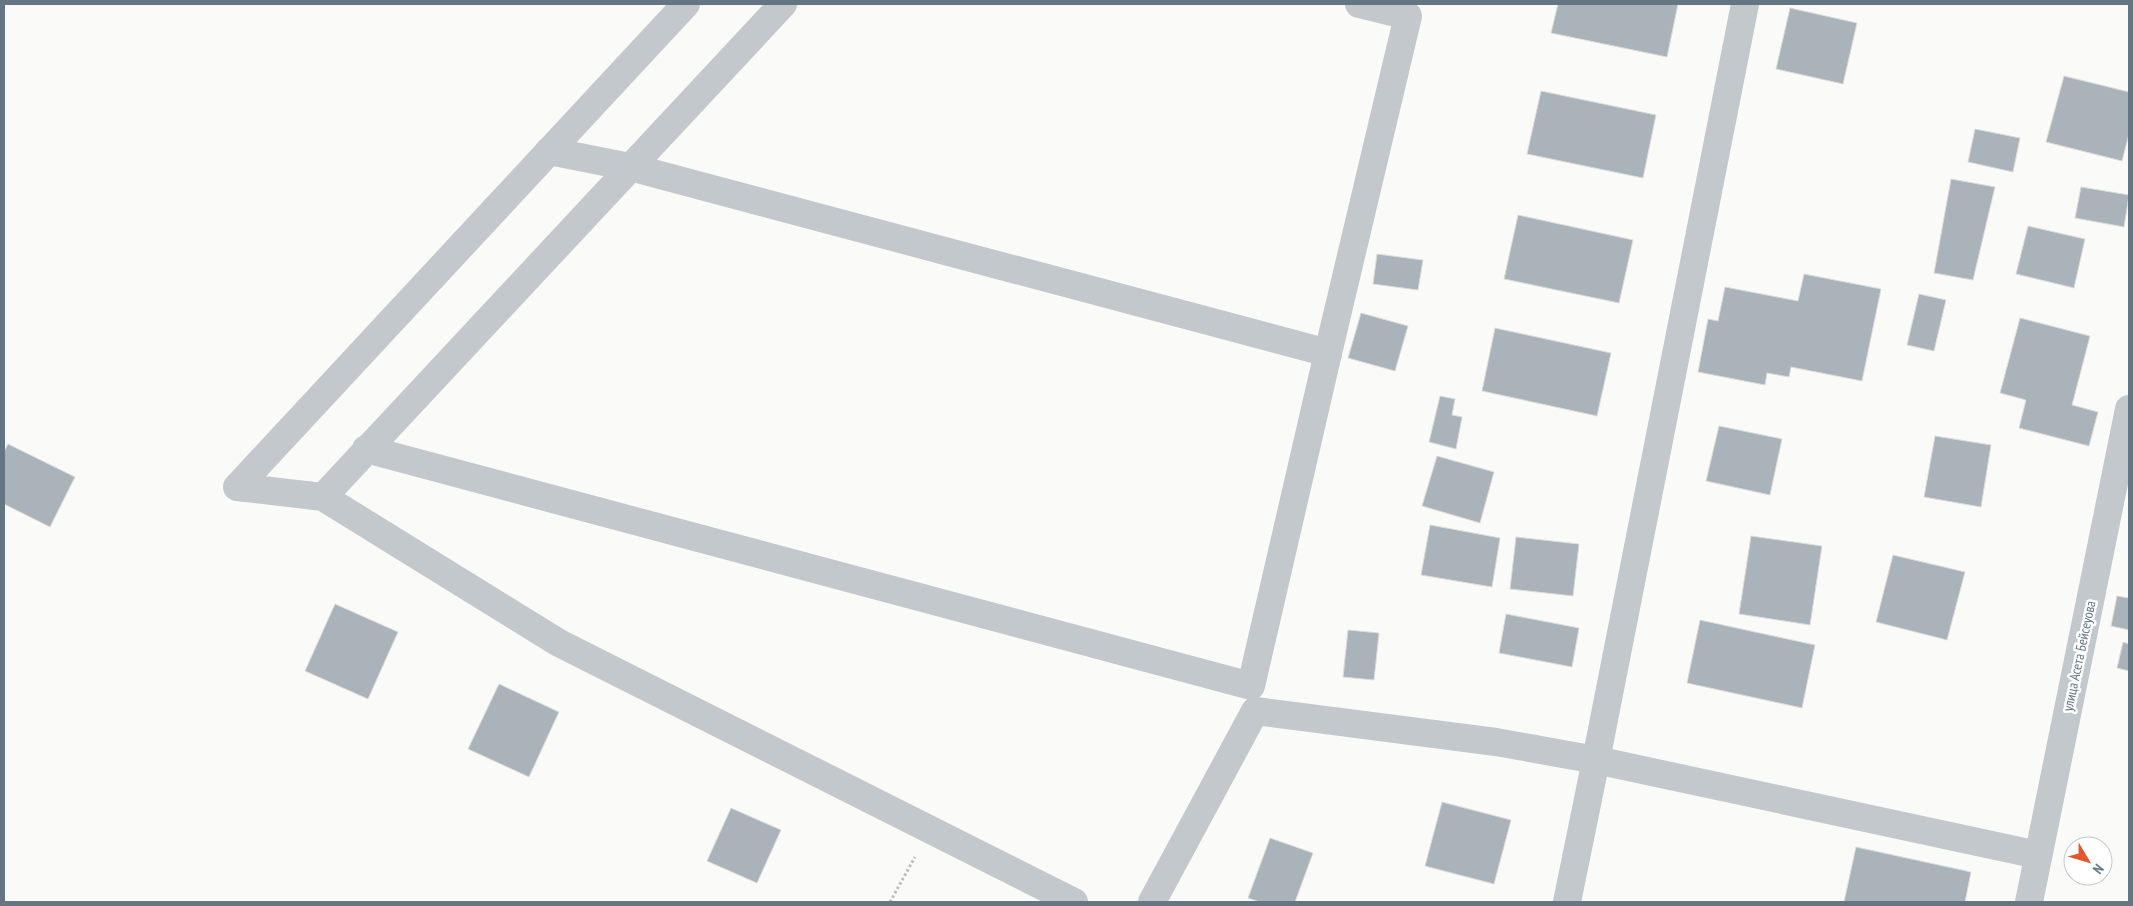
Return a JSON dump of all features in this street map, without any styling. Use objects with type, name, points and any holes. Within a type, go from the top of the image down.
[{"type":"street","points":[[686,4],[237,487],[323,497],[559,642],[1074,902]]},
{"type":"street","points":[[323,497],[783,4]]},
{"type":"street","points":[[1152,902],[1253,699],[1328,353],[1408,16],[1360,4]]},
{"type":"street","points":[[1567,902],[1744,4]]},
{"type":"street","points":[[549,151],[630,167],[1328,353]]},
{"type":"street","name":"улица Асета Бейсеуова","points":[[2029,902],[2129,409]]},
{"type":"street","points":[[366,449],[1253,699],[1596,760],[2038,855]]},
{"type":"path","points":[[890,902],[930,830]]},
{"type":"building","points":[[1558,4],[1678,4],[1667,57],[1551,33]]},
{"type":"building","points":[[1790,8],[1857,23],[1843,84],[1776,69]]},
{"type":"building","points":[[2064,76],[2129,92],[2129,134],[2122,161],[2046,142]]},
{"type":"building","points":[[1541,91],[1656,115],[1643,178],[1527,154]]},
{"type":"building","points":[[1975,129],[2020,138],[2013,172],[1968,162]]},
{"type":"building","points":[[1951,179],[1995,187],[1973,280],[1934,273]]},
{"type":"building","points":[[2081,187],[2129,195],[2124,227],[2075,218]]},
{"type":"building","points":[[1518,215],[1633,240],[1619,303],[1504,279]]},
{"type":"building","points":[[2028,226],[2085,239],[2074,288],[2016,274]]},
{"type":"building","points":[[1377,254],[1423,260],[1418,290],[1373,284]]},
{"type":"building","points":[[1804,274],[1881,289],[1862,381],[1791,367],[1789,377],[1767,373],[1765,385],[1698,372],[1708,319],[1718,321],[1725,287],[1798,301]]},
{"type":"building","points":[[1919,294],[1946,300],[1934,351],[1907,345]]},
{"type":"building","points":[[1361,313],[1408,326],[1395,371],[1348,358]]},
{"type":"building","points":[[2020,318],[2090,336],[2072,405],[2098,412],[2089,446],[2019,428],[2026,400],[2000,393]]},
{"type":"building","points":[[1495,328],[1611,353],[1597,416],[1482,391]]},
{"type":"building","points":[[1440,396],[1455,399],[1452,415],[1462,417],[1456,449],[1429,442]]},
{"type":"building","points":[[1719,426],[1782,439],[1770,495],[1706,481]]},
{"type":"building","points":[[1935,436],[1991,445],[1981,507],[1924,497]]},
{"type":"building","points":[[8,444],[75,477],[50,527],[4,504],[4,452]]},
{"type":"building","points":[[1437,456],[1494,472],[1480,523],[1422,506]]},
{"type":"building","points":[[1430,525],[1500,538],[1492,587],[1421,575]]},
{"type":"building","points":[[1751,536],[1822,546],[1810,625],[1739,614]]},
{"type":"building","points":[[1516,537],[1579,544],[1573,596],[1510,589]]},
{"type":"building","points":[[1893,555],[1965,572],[1947,640],[1876,622]]},
{"type":"building","points":[[2117,596],[2129,598],[2129,630],[2111,626]]},
{"type":"building","points":[[335,604],[398,632],[368,699],[305,671]]},
{"type":"building","points":[[1506,614],[1579,628],[1572,667],[1499,653]]},
{"type":"building","points":[[1700,620],[1815,645],[1802,708],[1687,683]]},
{"type":"building","points":[[1348,630],[1379,633],[1374,680],[1343,677]]},
{"type":"building","points":[[2123,642],[2129,644],[2129,671],[2117,668]]},
{"type":"building","points":[[499,684],[559,712],[529,777],[468,749]]},
{"type":"building","points":[[1442,802],[1511,820],[1494,884],[1425,866]]},
{"type":"building","points":[[731,808],[781,830],[757,883],[707,861]]},
{"type":"building","points":[[1270,838],[1313,853],[1295,902],[1260,902],[1248,898]]},
{"type":"building","points":[[1856,847],[1971,872],[1965,902],[1844,902]]}]
